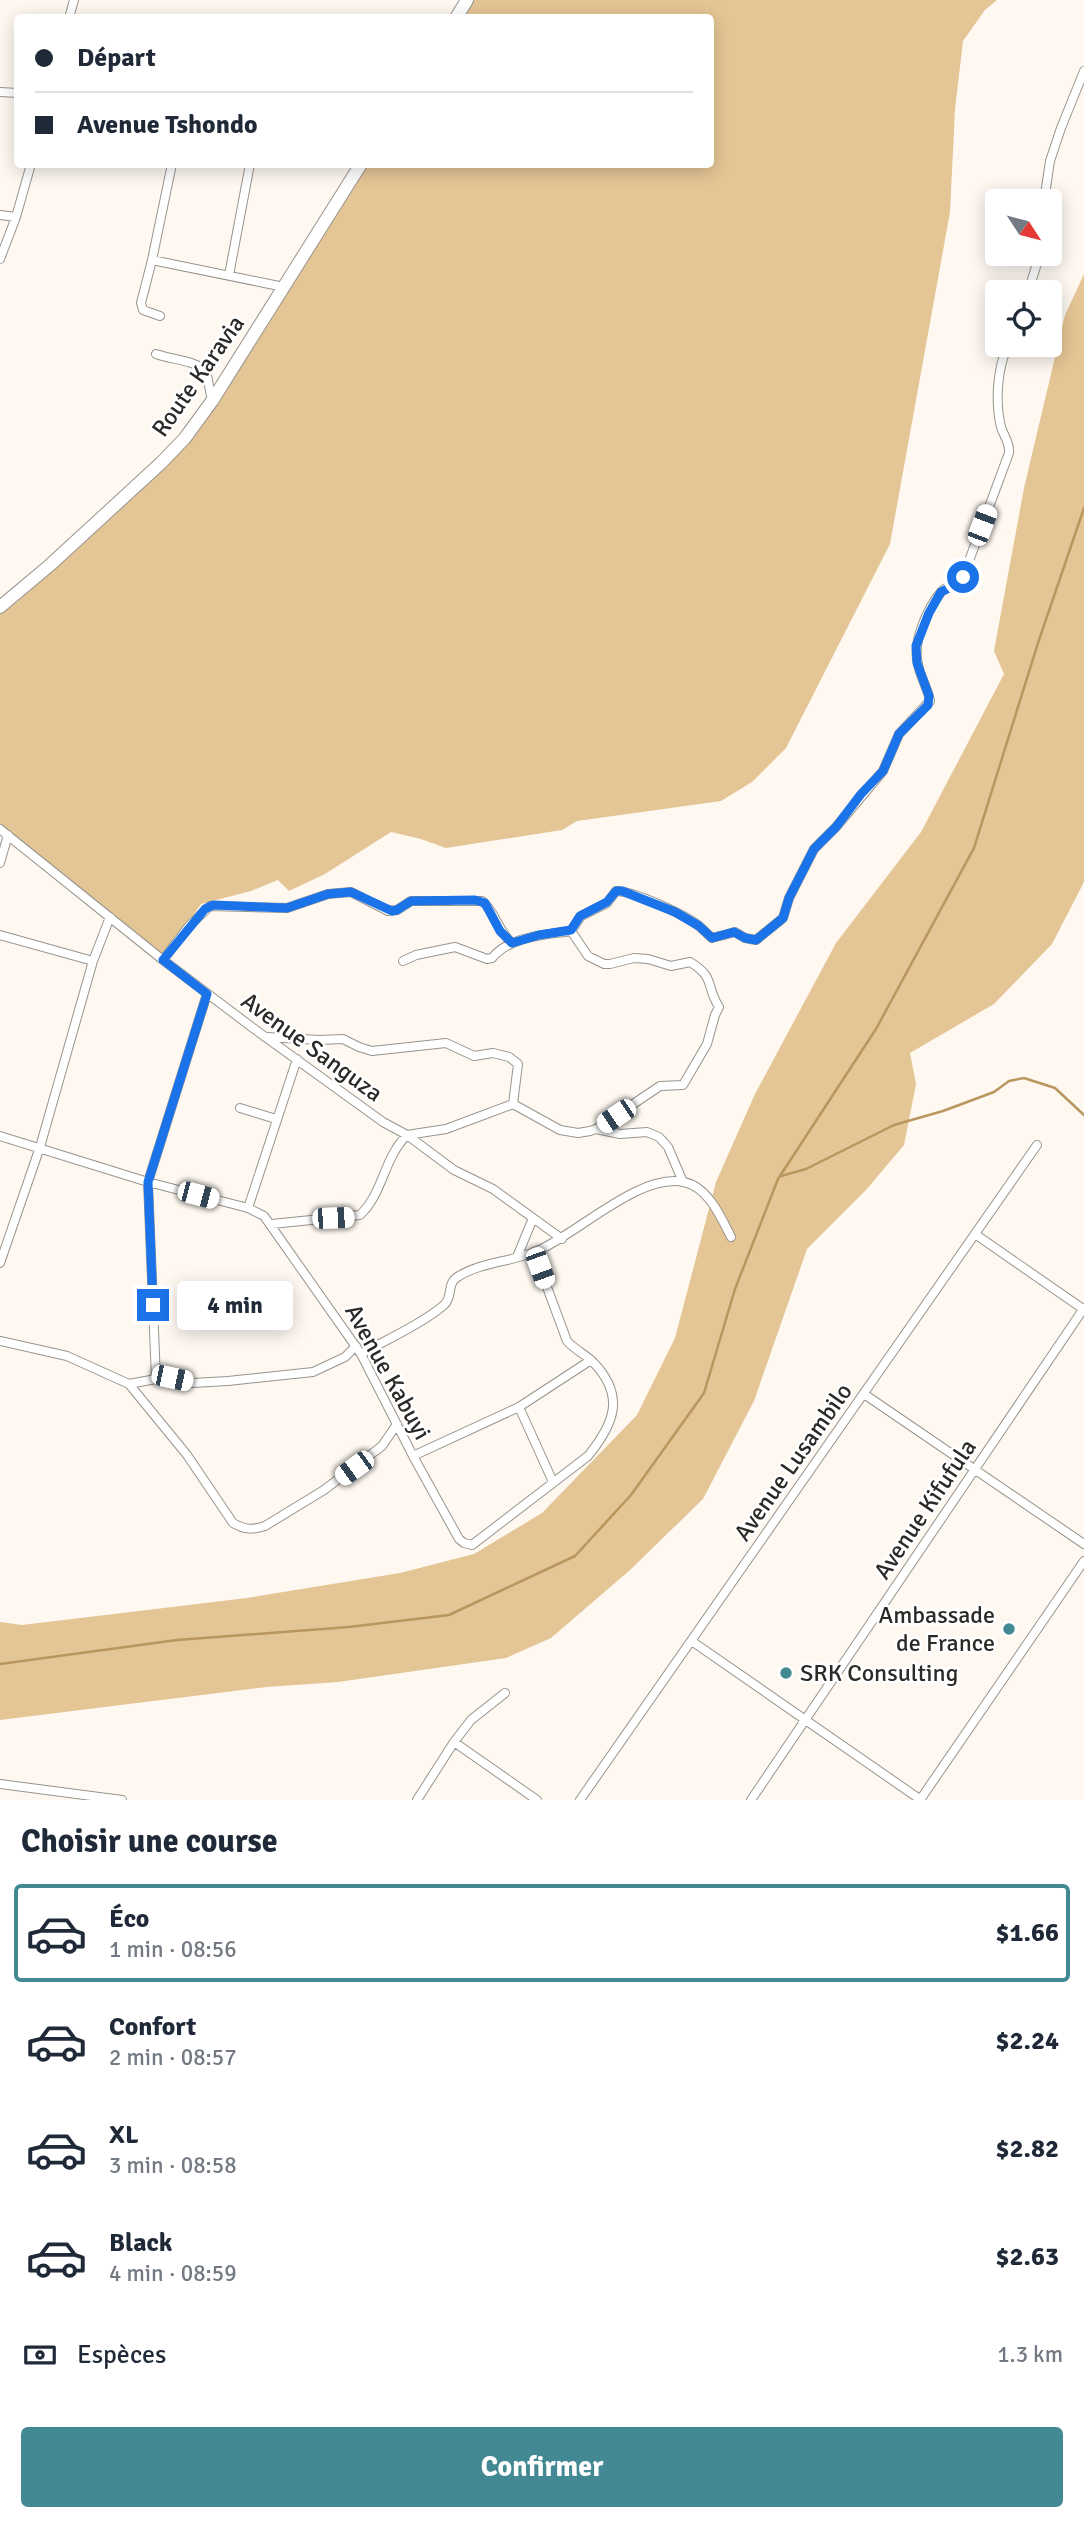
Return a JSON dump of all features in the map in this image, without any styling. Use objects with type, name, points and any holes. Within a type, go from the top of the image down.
[{"type":"street","points":[[1046,189],[1050,161],[1084,71]]},
{"type":"street","points":[[0,259],[16,217],[30,168]]},
{"type":"street","points":[[160,316],[143,310],[141,303],[171,168]]},
{"type":"street","points":[[229,275],[249,168]]},
{"type":"street","name":"Route Karavia","points":[[0,607],[66,551],[185,438],[212,401],[358,168]]},
{"type":"street","points":[[0,215],[16,217]]},
{"type":"street","points":[[152,260],[284,287]]},
{"type":"street","points":[[156,354],[190,362],[206,370],[212,401]]},
{"type":"street","points":[[403,961],[455,947],[489,959],[501,948],[512,943],[571,930],[580,916],[607,902],[616,891],[663,906],[699,926],[712,938],[734,932],[756,940],[783,918],[789,898],[814,849],[883,771],[899,734],[930,701],[917,663],[916,646],[941,592],[957,584],[963,577],[1009,453],[1010,445],[1002,430],[997,408],[1003,357]]},
{"type":"street","name":"Avenue Sanguza","points":[[0,829],[207,994],[383,1122],[407,1135],[454,1170],[493,1189],[562,1239]]},
{"type":"street","points":[[0,863],[8,835]]},
{"type":"street","points":[[163,960],[189,926],[210,906],[287,908],[328,894],[344,892],[357,893],[392,911],[411,901],[482,901],[500,931],[512,943]]},
{"type":"street","points":[[0,1263],[40,1147],[93,961],[110,917]]},
{"type":"street","points":[[272,1224],[360,1215],[375,1198],[393,1153],[407,1135],[446,1129],[513,1104],[560,1130],[578,1133],[596,1129],[660,1086],[683,1085],[707,1044],[719,1007],[710,979],[690,962],[671,967],[648,959],[634,958],[604,964],[588,956],[571,930]]},
{"type":"street","points":[[0,935],[93,961]]},
{"type":"street","points":[[156,1379],[148,1182],[207,994]]},
{"type":"street","points":[[266,1037],[343,1039],[359,1047],[378,1051],[446,1043],[474,1056],[493,1053],[509,1056],[518,1064],[513,1104]]},
{"type":"street","points":[[248,1208],[297,1059]]},
{"type":"street","points":[[240,1108],[276,1119]]},
{"type":"street","points":[[596,1129],[620,1134],[647,1132],[659,1137],[668,1147],[683,1182]]},
{"type":"street","name":"Avenue Kabuyi","points":[[0,1136],[148,1182],[248,1208],[264,1216],[359,1350],[459,1539],[472,1545],[553,1482]]},
{"type":"street","name":"Avenue Lusambilo","points":[[580,1800],[1037,1145]]},
{"type":"street","points":[[130,1384],[156,1379],[172,1378],[192,1383],[313,1372],[439,1309],[450,1296],[454,1279],[534,1252],[562,1239],[637,1190],[654,1183],[683,1182],[706,1195],[731,1237]]},
{"type":"street","points":[[517,1257],[533,1218]]},
{"type":"street","points":[[975,1234],[1084,1309]]},
{"type":"street","points":[[519,1407],[553,1482],[588,1456],[600,1441],[611,1419],[615,1402],[610,1386],[591,1360],[575,1350],[568,1341],[534,1252]]},
{"type":"street","name":"Avenue Kifufula","points":[[751,1800],[1084,1309]]},
{"type":"street","points":[[0,1341],[67,1356],[130,1384],[187,1455],[233,1522],[241,1528],[251,1530],[265,1526],[344,1475],[383,1446],[397,1424]]},
{"type":"street","points":[[413,1456],[519,1407],[591,1360]]},
{"type":"street","points":[[864,1394],[1084,1544]]},
{"type":"street","points":[[692,1642],[921,1800],[1084,1561]]},
{"type":"street","points":[[417,1800],[471,1720],[505,1693]]},
{"type":"street","points":[[454,1742],[537,1800]]},
{"type":"street","points":[[0,1784],[122,1800]]},
{"type":"shaded area","points":[[472,0],[997,0],[985,10],[963,41],[955,109],[950,212],[890,544],[786,748],[752,782],[721,801],[577,821],[562,830],[446,848],[391,832],[325,874],[289,891],[278,880],[251,891],[201,904],[163,960],[0,825],[0,613],[159,470],[362,168],[714,168],[714,14],[462,14]]},
{"type":"shaded area","points":[[1084,274],[1084,882],[1052,944],[994,1004],[910,1053],[916,1084],[904,1145],[866,1190],[807,1249],[754,1401],[703,1499],[630,1570],[551,1638],[506,1658],[338,1682],[267,1687],[0,1720],[0,1622],[22,1625],[247,1598],[400,1573],[474,1554],[542,1513],[637,1415],[675,1338],[716,1182],[755,1094],[836,943],[921,832],[1004,674],[994,651],[1024,488],[1055,357],[1062,357],[1065,315]]},
{"type":"waterway","points":[[0,1664],[177,1640],[349,1627],[449,1615],[575,1556],[631,1495],[704,1393],[735,1289],[778,1179],[876,1029],[974,848],[1038,643],[1084,508]]},
{"type":"waterway","points":[[781,1176],[806,1169],[894,1125],[994,1092],[1009,1081],[1024,1078],[1055,1088],[1084,1115]]},
{"type":"place","name":"Ambassade de France","points":[[1009,1629]]},
{"type":"place","name":"SRK Consulting","points":[[786,1673]]},
{"type":"route","points":[[153,1305],[148,1182],[207,994],[163,960],[205,909],[213,905],[287,908],[328,894],[344,892],[357,893],[392,911],[411,901],[475,900],[485,903],[500,931],[512,943],[571,930],[576,927],[580,916],[602,906],[616,891],[622,891],[675,912],[699,926],[712,938],[734,932],[745,938],[759,939],[783,918],[789,898],[814,849],[883,771],[899,734],[928,705],[929,696],[917,663],[916,646],[941,592],[960,582],[963,577]]}]
